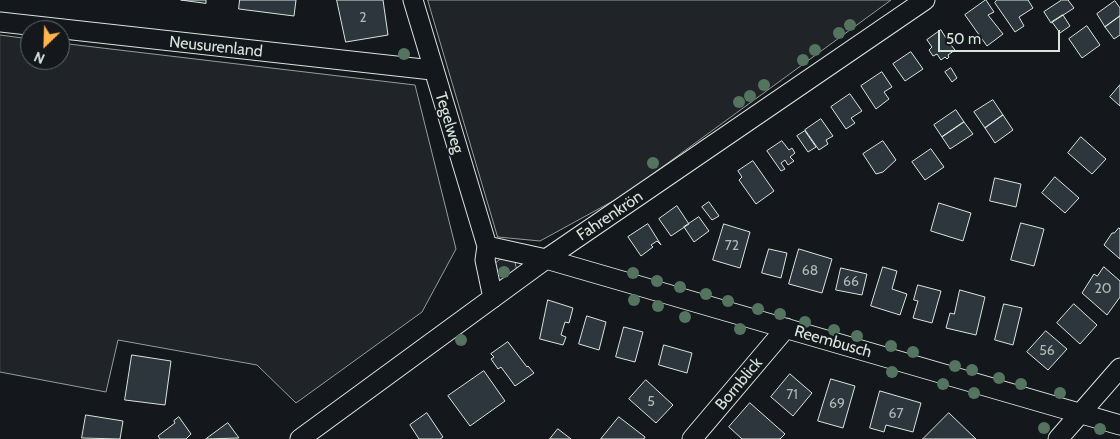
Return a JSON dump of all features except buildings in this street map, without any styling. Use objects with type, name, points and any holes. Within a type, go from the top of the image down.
[{"type":"street","name":"Tegelweg","points":[[413,0],[432,70],[487,246],[485,260],[493,298]]},
{"type":"street","name":"Fahrenkrön","points":[[300,439],[546,259],[925,0]]},
{"type":"street","name":"Neusurenland","points":[[0,22],[432,70]]},
{"type":"street","points":[[487,246],[546,259]]},
{"type":"street","name":"Reembusch","points":[[546,259],[1120,425]]},
{"type":"street","name":"Bornblick","points":[[692,439],[786,328]]},
{"type":"street","points":[[1058,439],[1120,368]]},
{"type":"shaded area","points":[[428,0],[891,0],[624,195],[540,241],[498,237]]},
{"type":"shaded area","points":[[0,35],[20,38],[20,70],[70,70],[70,44],[415,85],[456,249],[422,312],[296,403],[257,365],[118,340],[106,392],[0,372]]},
{"type":"shaded area","points":[[506,259],[515,262],[517,271],[500,282],[496,279],[494,264],[499,260]]}]
